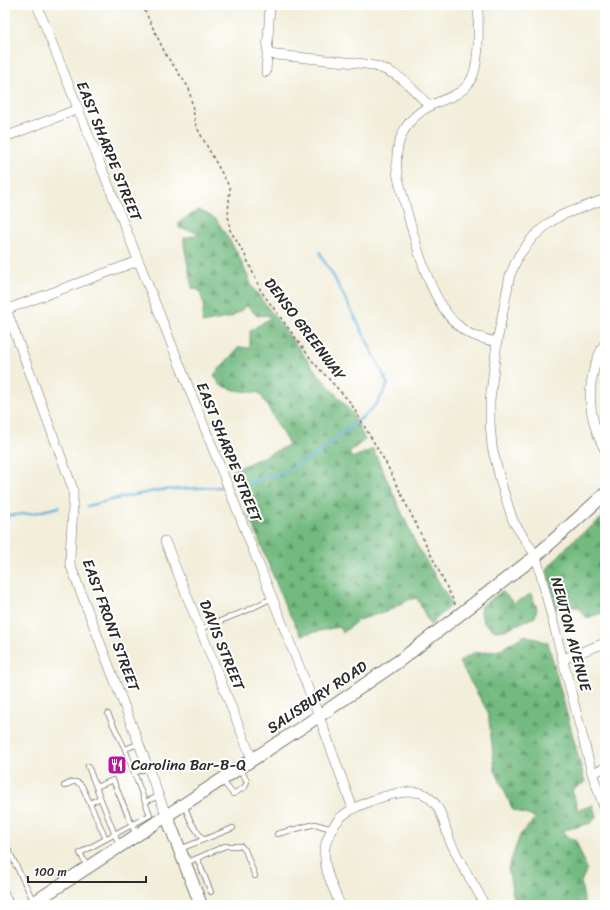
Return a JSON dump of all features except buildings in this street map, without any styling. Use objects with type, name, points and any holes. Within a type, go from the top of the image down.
[{"type":"street","name":"EAST SHARPE STREET","points":[[37,5],[319,716],[353,808]]},
{"type":"street","points":[[266,72],[270,5]]},
{"type":"street","points":[[478,5],[477,58],[473,77],[464,90],[429,106],[416,116],[404,129],[397,145],[395,162],[400,185],[427,276],[436,298],[446,315],[460,328],[473,335],[497,342]]},
{"type":"street","points":[[267,54],[382,67],[397,74],[410,84],[429,106]]},
{"type":"street","points":[[5,137],[78,109]]},
{"type":"street","name":"NEWTON AVENUE","points":[[605,199],[562,215],[533,237],[519,255],[510,275],[497,342],[490,400],[492,447],[501,483],[513,521],[536,556],[592,773],[605,810]]},
{"type":"street","points":[[5,309],[138,261]]},
{"type":"street","name":"EAST FRONT STREET","points":[[5,309],[73,489],[74,507],[70,539],[70,564],[201,905]]},
{"type":"street","points":[[605,343],[597,356],[592,376],[590,408],[593,425],[605,450]]},
{"type":"street","name":"SALISBURY ROAD","points":[[32,904],[120,846],[134,831],[152,819],[167,816],[319,716],[399,661],[536,556],[605,494]]},
{"type":"street","name":"DAVIS STREET","points":[[165,541],[252,760]]},
{"type":"street","points":[[563,659],[605,643]]},
{"type":"street","points":[[592,773],[605,768]]},
{"type":"street","points":[[340,905],[324,862],[325,846],[332,829],[340,818],[353,808],[403,791],[415,790],[426,794],[435,802],[463,868],[480,893],[484,905]]},
{"type":"lane","points":[[200,629],[248,610],[272,598]]},
{"type":"lane","points":[[108,714],[124,749],[152,819]]},
{"type":"lane","points":[[124,749],[138,744]]},
{"type":"lane","points":[[88,766],[114,835],[120,846]]},
{"type":"lane","points":[[134,773],[148,768]]},
{"type":"lane","points":[[222,780],[233,794],[245,788],[247,781],[240,768]]},
{"type":"lane","points":[[88,867],[80,853],[114,835],[134,831],[113,780],[96,787]]},
{"type":"lane","points":[[64,786],[73,781],[78,781],[82,786],[106,839]]},
{"type":"lane","points":[[145,802],[159,796]]},
{"type":"lane","points":[[90,803],[100,798]]},
{"type":"lane","points":[[184,805],[191,822],[203,840]]},
{"type":"lane","points":[[278,834],[315,824],[332,829]]},
{"type":"lane","points":[[179,849],[233,828]]},
{"type":"lane","points":[[101,842],[108,854]]},
{"type":"lane","points":[[187,869],[197,858],[225,846],[242,846],[246,850],[255,876]]},
{"type":"lane","points":[[6,847],[32,904]]},
{"type":"lane","points":[[5,856],[10,854]]},
{"type":"lane","points":[[197,858],[210,892]]},
{"type":"lane","points":[[187,869],[201,869]]},
{"type":"lane","points":[[5,891],[11,905]]},
{"type":"path","name":"DENSO GREENWAY","points":[[142,5],[166,55],[189,88],[196,126],[230,188],[228,214],[230,230],[245,255],[261,291],[314,363],[350,402],[386,463],[461,614]]},
{"type":"green space","points":[[199,210],[216,219],[237,252],[253,288],[315,370],[353,414],[365,440],[349,452],[352,458],[373,449],[416,544],[452,604],[430,625],[417,598],[408,600],[386,612],[358,620],[343,633],[338,627],[301,635],[286,608],[232,471],[289,445],[260,393],[235,390],[220,385],[214,375],[239,347],[250,348],[250,331],[270,318],[268,315],[257,316],[247,306],[232,317],[202,323],[204,304],[199,290],[192,288],[184,244],[184,238],[201,233],[179,228],[179,222]]},
{"type":"green space","points":[[605,516],[605,612],[587,618],[577,607],[555,609],[547,569],[571,542]]},
{"type":"green space","points":[[502,591],[514,603],[531,594],[537,608],[535,617],[504,630],[495,631],[483,622],[480,607]]},
{"type":"green space","points":[[525,635],[548,643],[585,782],[572,790],[578,810],[593,805],[596,817],[591,823],[562,831],[566,836],[576,841],[587,869],[581,882],[585,905],[515,905],[508,869],[520,835],[536,818],[513,810],[495,770],[488,712],[459,662],[473,653],[497,651]]},
{"type":"waterway","points":[[240,485],[285,472],[318,453],[369,412],[378,402],[388,385],[376,358],[320,252]]},
{"type":"waterway","points":[[87,506],[160,490],[221,487]]},
{"type":"waterway","points":[[5,516],[34,513],[59,507]]},
{"type":"place","name":"Carolina Bar-B-Q","points":[[117,765]]}]
